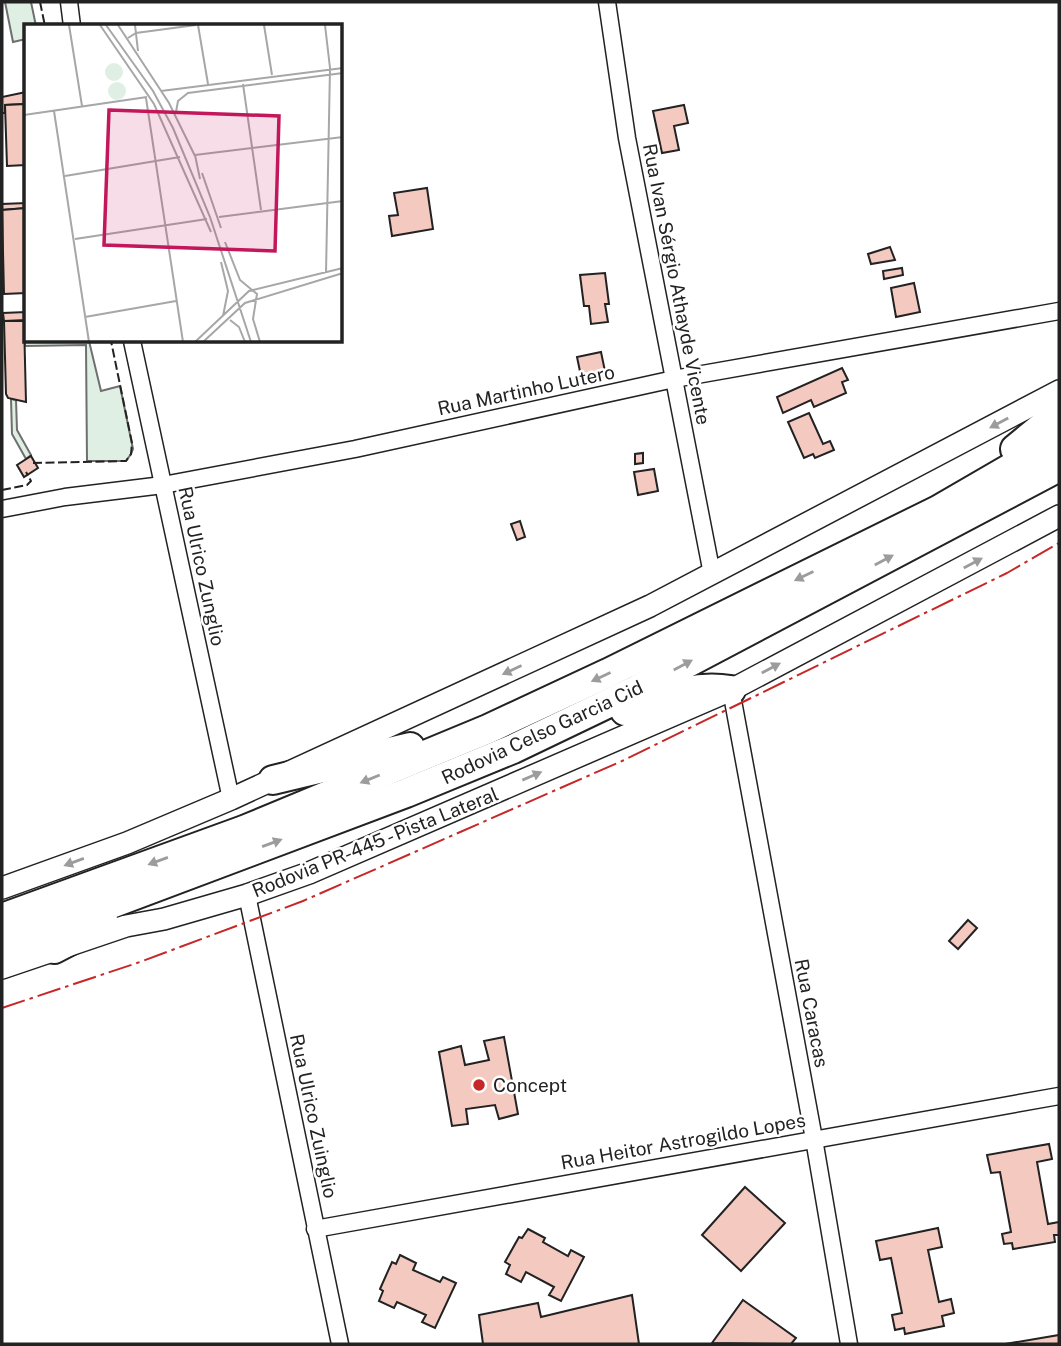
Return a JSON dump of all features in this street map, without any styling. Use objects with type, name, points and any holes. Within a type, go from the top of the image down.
[{"type":"highway","points":[[938,510],[1059,413]]},
{"type":"highway","name":"Rodovia Celso Garcia Cid","points":[[2,918],[244,830],[488,729],[608,673],[938,510],[1059,440]]},
{"type":"highway","name":"Rodovia Celso Garcia Cid","points":[[2,945],[406,793],[513,748],[638,689],[1059,467]]},
{"type":"highway","points":[[513,748],[691,689],[709,687],[731,690]]},
{"type":"highway","points":[[273,780],[488,729]]},
{"type":"highway","points":[[54,949],[237,857]]},
{"type":"street","points":[[69,2],[72,24]]},
{"type":"street","name":"Rua Ivan Sérgio Athayde Vicente","points":[[607,2],[626,138],[712,574]]},
{"type":"street","name":"Rua Martinho Lutero","points":[[2,509],[65,497],[163,485],[355,449],[674,379],[1059,311]]},
{"type":"street","name":"Rua Ulrico Zunglio","points":[[132,343],[232,799]]},
{"type":"street","points":[[2,888],[127,843],[232,799],[650,606],[1059,391]]},
{"type":"street","points":[[731,690],[1049,527],[1059,516]]},
{"type":"street","name":"Rodovia PR-445 - Pista Lateral","points":[[2,968],[126,926],[164,919],[247,895],[309,873],[731,690]]},
{"type":"street","name":"Rua Caracas","points":[[731,690],[849,1344]]},
{"type":"street","name":"Rua Ulrico Zuinglio","points":[[247,895],[340,1344]]},
{"type":"street","name":"Rua Heitor Astrogildo Lopes","points":[[315,1229],[1059,1096]]},
{"type":"green space","points":[[5,2],[31,2],[36,24],[24,24],[24,39],[13,42]]},
{"type":"green space","points":[[25,343],[89,343],[101,391],[120,386],[133,449],[126,461],[87,461],[86,345],[25,346]]},
{"type":"green space","points":[[11,399],[16,400],[17,430],[31,455],[26,459],[12,434]]},
{"type":"building","points":[[24,92],[24,104],[5,105],[5,113],[2,113],[2,97]]},
{"type":"building","points":[[24,104],[24,165],[7,166],[5,105]]},
{"type":"building","points":[[684,105],[688,123],[674,126],[679,150],[662,153],[653,111]]},
{"type":"building","points":[[427,188],[433,229],[392,236],[389,216],[398,215],[394,193]]},
{"type":"building","points":[[24,203],[24,208],[2,210],[2,204]]},
{"type":"building","points":[[24,208],[24,293],[4,294],[2,210]]},
{"type":"building","points":[[890,247],[895,260],[871,264],[868,254]]},
{"type":"building","points":[[902,268],[903,275],[884,279],[883,271]]},
{"type":"building","points":[[605,273],[608,322],[591,324],[589,306],[584,306],[580,275]]},
{"type":"building","points":[[914,283],[920,312],[896,317],[891,288]]},
{"type":"building","points":[[24,312],[24,320],[4,321],[3,313]]},
{"type":"building","points":[[4,321],[24,321],[26,402],[8,398]]},
{"type":"building","points":[[601,352],[606,376],[582,381],[577,357]]},
{"type":"building","points":[[842,368],[848,380],[842,382],[846,393],[814,407],[811,400],[783,413],[777,397]]},
{"type":"building","points":[[809,413],[823,444],[830,441],[834,450],[815,458],[813,454],[804,458],[788,422]]},
{"type":"building","points":[[643,453],[643,463],[635,464],[635,454]]},
{"type":"building","points":[[31,456],[38,468],[24,477],[17,465]]},
{"type":"building","points":[[654,469],[658,491],[638,495],[634,472]]},
{"type":"building","points":[[520,521],[525,537],[517,540],[511,524]]},
{"type":"building","points":[[968,920],[977,928],[958,949],[949,941]]},
{"type":"building","name":"Concept","points":[[504,1037],[518,1114],[499,1119],[495,1105],[466,1109],[468,1124],[452,1126],[439,1052],[461,1046],[465,1065],[489,1060],[484,1041]]},
{"type":"building","points":[[1049,1144],[1052,1159],[1037,1162],[1048,1224],[1059,1222],[1059,1235],[1054,1235],[1055,1242],[1013,1249],[1012,1243],[1004,1244],[1002,1234],[1011,1232],[1000,1172],[991,1173],[987,1155]]},
{"type":"building","points":[[745,1187],[785,1223],[741,1271],[702,1235]]},
{"type":"building","points":[[938,1228],[942,1247],[928,1250],[939,1302],[951,1299],[954,1313],[942,1316],[944,1326],[905,1334],[904,1328],[895,1330],[892,1315],[902,1313],[891,1258],[880,1260],[876,1241]]},
{"type":"building","points":[[528,1229],[545,1238],[543,1242],[568,1256],[571,1250],[584,1257],[561,1301],[549,1295],[554,1287],[526,1272],[521,1282],[506,1274],[510,1265],[505,1262],[519,1237],[522,1238]]},
{"type":"building","points":[[400,1255],[416,1263],[413,1270],[440,1282],[443,1277],[456,1283],[435,1328],[422,1322],[426,1315],[397,1302],[394,1308],[379,1301],[383,1291],[380,1289],[392,1262],[396,1264]]},
{"type":"building","points":[[632,1295],[639,1344],[483,1344],[479,1315],[538,1303],[541,1317]]},
{"type":"building","points":[[743,1300],[796,1338],[791,1344],[712,1343]]},
{"type":"building","points":[[1059,1335],[1059,1344],[1005,1344]]},
{"type":"fence","points":[[40,2],[45,24]]},
{"type":"fence","points":[[33,463],[126,461],[131,454],[132,443],[111,343]]},
{"type":"fence","points":[[2,490],[27,485],[31,481],[26,472]]},
{"type":"power","points":[[2,1008],[140,962],[303,901],[622,761],[1007,573],[1059,543]]},
{"type":"place","name":"Concept","points":[[479,1085]]}]
